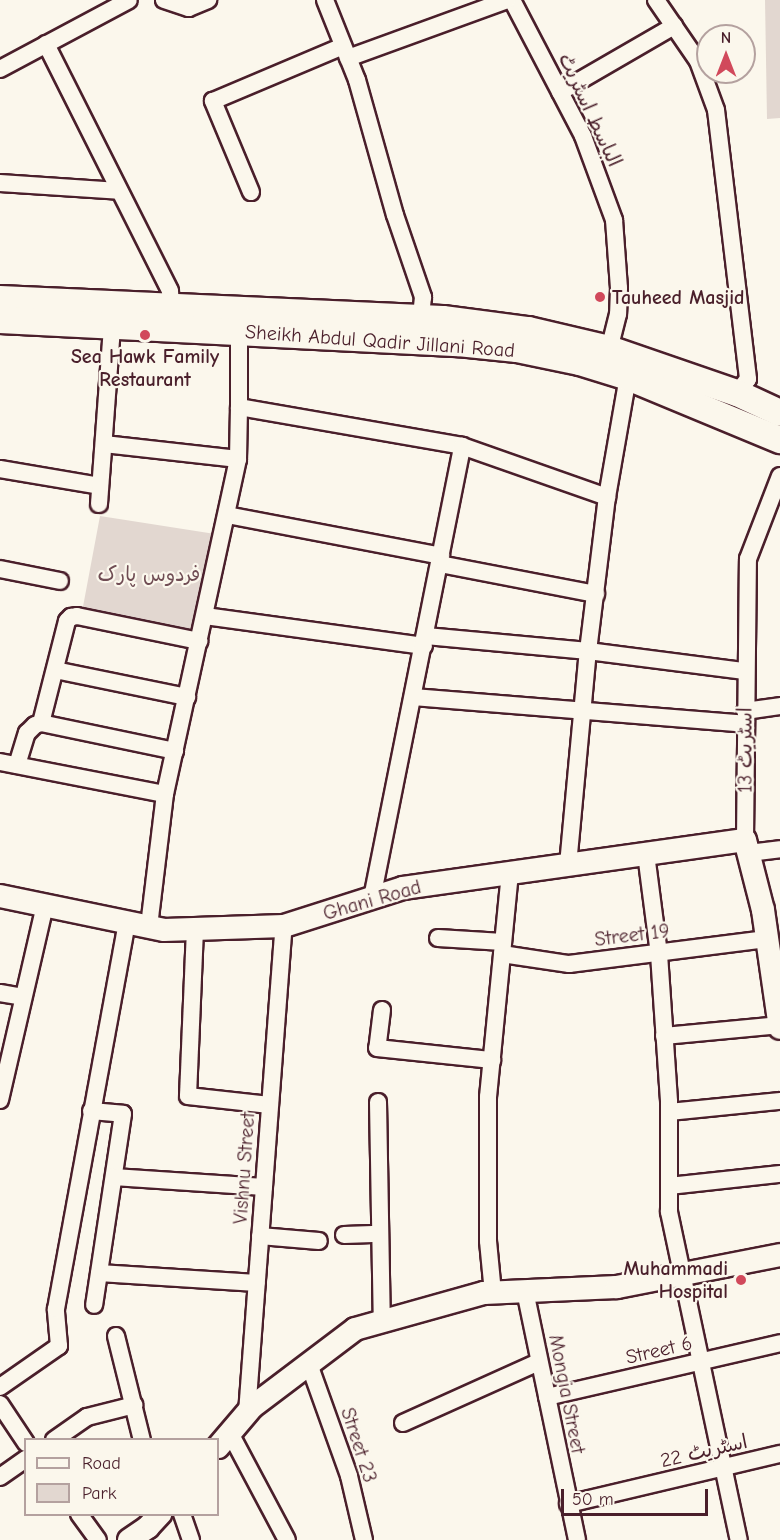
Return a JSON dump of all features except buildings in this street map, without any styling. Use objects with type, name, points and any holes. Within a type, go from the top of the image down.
[{"type":"main road","name":"Sheikh Abdul Qadir Jillani Road","points":[[0,298],[421,317],[528,330],[609,349],[737,393],[780,413]]},
{"type":"main road","name":"Sheikh Abdul Qadir Jillani Road","points":[[0,320],[487,345],[580,362],[628,377],[780,440]]},
{"type":"street","points":[[0,69],[129,0]]},
{"type":"street","points":[[164,0],[189,8],[208,0]]},
{"type":"street","points":[[325,0],[346,52],[423,297],[421,317]]},
{"type":"street","points":[[251,192],[213,101],[346,52],[507,0]]},
{"type":"street","name":"الباسط اسٹریٹ","points":[[512,0],[583,136],[614,220],[619,255],[618,305],[609,349]]},
{"type":"street","points":[[656,0],[698,61],[716,110],[748,379],[737,393]]},
{"type":"street","points":[[560,92],[674,26]]},
{"type":"street","points":[[46,44],[170,291],[171,306]]},
{"type":"street","points":[[0,183],[119,191]]},
{"type":"street","points":[[99,504],[112,326]]},
{"type":"street","points":[[149,927],[165,794],[238,459],[239,332]]},
{"type":"street","points":[[568,865],[580,712],[607,497],[628,377]]},
{"type":"street","points":[[239,407],[462,446],[607,497]]},
{"type":"street","points":[[104,444],[238,459]]},
{"type":"street","points":[[372,898],[462,446]]},
{"type":"street","points":[[0,469],[100,486]]},
{"type":"street","name":"اسٹریٹ 13","points":[[780,476],[748,559],[745,671],[747,847],[763,910],[780,1026]]},
{"type":"street","points":[[227,515],[596,594]]},
{"type":"street","points":[[0,569],[60,581]]},
{"type":"street","points":[[41,723],[67,621],[76,616],[199,641]]},
{"type":"street","points":[[205,616],[425,641],[588,651],[745,671]]},
{"type":"street","points":[[55,670],[187,697]]},
{"type":"street","points":[[413,697],[580,712],[745,718],[780,706]]},
{"type":"street","points":[[18,765],[27,733],[35,725],[41,723],[175,751]]},
{"type":"street","points":[[0,762],[165,794]]},
{"type":"street","points":[[747,847],[780,849]]},
{"type":"street","name":"Ghani Road","points":[[0,896],[164,930],[284,926],[403,888],[646,854],[747,847]]},
{"type":"street","points":[[646,854],[659,954],[669,1112],[669,1212],[739,1540]]},
{"type":"street","points":[[493,1293],[488,1241],[489,1097],[510,873]]},
{"type":"street","points":[[0,1100],[4,1061],[45,905]]},
{"type":"street","points":[[0,1387],[59,1346],[56,1309],[127,922]]},
{"type":"street","name":"Vishnu Street","points":[[247,1413],[284,926]]},
{"type":"street","points":[[195,929],[188,1096],[270,1105]]},
{"type":"street","name":"Street 19","points":[[438,938],[503,948],[569,964],[768,939]]},
{"type":"street","points":[[0,993],[22,997]]},
{"type":"street","points":[[382,1010],[377,1048],[492,1060]]},
{"type":"street","points":[[664,1036],[780,1026]]},
{"type":"street","points":[[669,1112],[780,1101]]},
{"type":"street","points":[[378,1102],[382,1322]]},
{"type":"street","points":[[91,1111],[123,1114],[94,1305]]},
{"type":"street","points":[[669,1186],[780,1174]]},
{"type":"street","points":[[114,1178],[264,1187]]},
{"type":"street","points":[[344,1235],[380,1234]]},
{"type":"street","points":[[260,1236],[319,1241]]},
{"type":"street","points":[[287,1540],[224,1440],[247,1413],[355,1329],[493,1293],[617,1287],[780,1256]]},
{"type":"street","points":[[99,1274],[257,1283]]},
{"type":"street","name":"Mongia Street","points":[[525,1291],[577,1540]]},
{"type":"street","points":[[116,1336],[142,1438]]},
{"type":"street","name":"Street 6","points":[[547,1397],[780,1343]]},
{"type":"street","points":[[403,1424],[539,1362]]},
{"type":"street","name":"Street 23","points":[[309,1364],[349,1476],[364,1540]]},
{"type":"street","points":[[0,1404],[24,1440]]},
{"type":"street","points":[[57,1438],[87,1417],[134,1405]]},
{"type":"street","name":"اسٹریٹ 22","points":[[568,1504],[780,1455]]},
{"type":"street","points":[[0,1477],[24,1460]]},
{"type":"street","points":[[79,1516],[98,1540]]},
{"type":"street","points":[[129,1540],[148,1527],[158,1516]]},
{"type":"street","points":[[182,1516],[191,1540]]},
{"type":"green space","points":[[765,0],[780,0],[780,118],[767,119]]},
{"type":"green space","name":"فردوس پارک","points":[[100,516],[215,534],[196,634],[82,612]]},
{"type":"place","name":"Tauheed Masjid","points":[[600,297]]},
{"type":"place","name":"Sea Hawk Family Restaurant","points":[[145,335]]},
{"type":"place","name":"Muhammadi Hospital","points":[[741,1280]]}]
